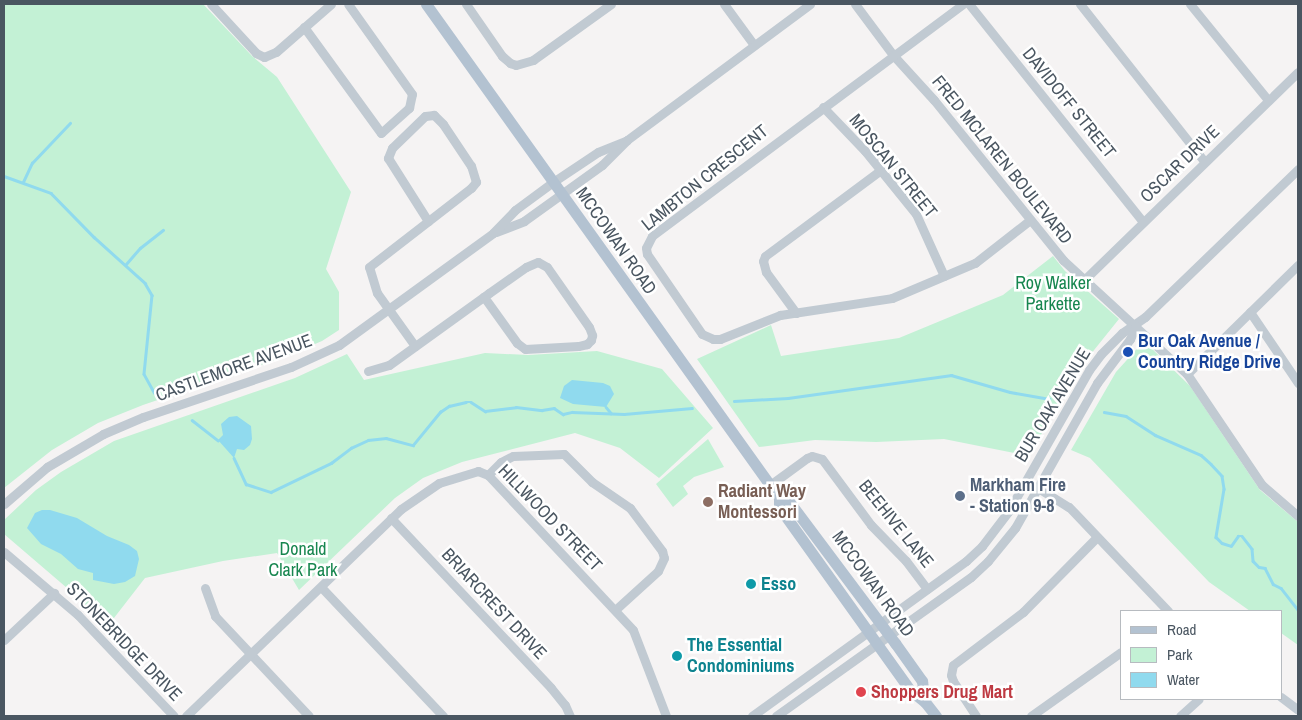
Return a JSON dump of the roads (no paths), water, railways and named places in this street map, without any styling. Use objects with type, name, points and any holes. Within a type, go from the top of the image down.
[{"type":"main road","name":"MCCOWAN ROAD","points":[[426,4],[779,497],[788,500],[922,681],[925,702]]},
{"type":"main road","name":"MCCOWAN ROAD","points":[[779,497],[778,507],[910,690],[925,702],[936,716]]},
{"type":"street","points":[[211,4],[256,53],[264,57],[276,52],[331,4]]},
{"type":"street","points":[[304,26],[381,133],[409,108],[412,94],[348,4]]},
{"type":"street","points":[[466,4],[502,56],[510,63],[516,65],[533,60],[611,4]]},
{"type":"street","points":[[724,4],[754,45]]},
{"type":"street","name":"CASTLEMORE AVENUE","points":[[493,233],[524,221],[563,194],[604,164],[627,140],[810,4]]},
{"type":"street","name":"FRED MCLAREN BOULEVARD","points":[[855,4],[893,55],[934,100],[1063,260],[1187,374],[1262,485],[1298,516]]},
{"type":"street","name":"LAMBTON CRESCENT","points":[[963,4],[652,236],[646,248],[649,259],[702,334],[707,337],[720,339],[765,320],[796,313],[892,298],[980,260],[1030,220]]},
{"type":"street","name":"DAVIDOFF STREET","points":[[969,4],[1143,222]]},
{"type":"street","points":[[1080,4],[1205,162]]},
{"type":"street","points":[[1190,4],[1268,100]]},
{"type":"street","name":"OSCAR DRIVE","points":[[1084,280],[1298,72]]},
{"type":"street","name":"MOSCAN STREET","points":[[823,107],[881,170],[922,223],[944,276]]},
{"type":"street","points":[[415,346],[374,288],[369,267],[428,221],[476,182],[471,166],[443,124],[434,115],[425,116],[392,148],[388,158],[428,221]]},
{"type":"street","name":"CASTLEMORE AVENUE","points":[[4,504],[47,467],[104,434],[143,417],[313,358],[343,342],[493,233],[515,210],[553,182],[598,152],[627,140]]},
{"type":"street","name":"BUR OAK AVENUE","points":[[752,716],[974,554],[993,534],[1008,512],[1089,370],[1122,332],[1136,326],[1298,169]]},
{"type":"street","points":[[796,313],[766,272],[763,261],[765,256],[881,170]]},
{"type":"street","points":[[368,371],[389,365],[415,346],[484,297],[532,263],[544,264],[589,326],[592,335],[591,340],[587,344],[578,346],[526,348],[517,343],[484,297]]},
{"type":"street","points":[[1187,374],[1298,265]]},
{"type":"street","points":[[1250,312],[1298,383]]},
{"type":"street","name":"BUR OAK AVENUE","points":[[776,716],[971,577],[988,561],[1008,538],[1104,371],[1130,340],[1136,326]]},
{"type":"street","points":[[488,475],[501,462],[513,456],[564,454],[592,482],[630,508],[662,551],[664,558],[658,571],[616,610]]},
{"type":"street","name":"BEEHIVE LANE","points":[[770,484],[807,458],[812,456],[822,459],[871,525],[906,560],[927,589]]},
{"type":"street","name":"HILLWOOD STREET","points":[[186,716],[412,498],[439,483],[472,471],[483,472],[488,475],[616,610],[637,638],[666,716]]},
{"type":"street","points":[[1038,488],[1064,503],[1097,537],[1158,608]]},
{"type":"street","name":"BRIARCREST DRIVE","points":[[391,518],[551,688],[570,716]]},
{"type":"street","points":[[976,716],[953,681],[951,675],[954,665],[1024,612],[1097,537]]},
{"type":"street","name":"STONEBRIDGE DRIVE","points":[[4,552],[78,614],[174,716]]},
{"type":"street","points":[[321,587],[443,716]]},
{"type":"street","points":[[205,588],[215,616],[309,716]]},
{"type":"street","points":[[4,640],[54,593]]},
{"type":"street","points":[[1031,716],[1120,653]]},
{"type":"street","points":[[1282,698],[1298,710],[1294,716]]},
{"type":"street","points":[[1180,716],[1198,700]]},
{"type":"water","points":[[572,380],[603,383],[610,386],[614,394],[606,407],[573,404],[560,398],[564,386]]},
{"type":"water","points":[[237,416],[251,426],[252,439],[250,445],[244,450],[237,449],[234,458],[218,440],[223,435],[221,424],[229,417]]},
{"type":"water","points":[[42,510],[50,510],[77,518],[107,536],[129,545],[137,551],[139,559],[135,576],[125,582],[114,584],[93,580],[93,573],[78,569],[61,554],[41,544],[27,528],[35,513]]},
{"type":"waterway","points":[[23,182],[32,163],[70,123]]},
{"type":"waterway","points":[[4,176],[51,193],[94,237],[145,283],[152,295],[144,374],[154,392]]},
{"type":"waterway","points":[[126,264],[140,248],[163,230]]},
{"type":"waterway","points":[[734,401],[788,398],[951,375],[1010,392],[1049,399]]},
{"type":"waterway","points":[[234,458],[246,484],[271,492],[331,463],[351,448],[368,440],[386,438],[413,445],[440,412],[449,406],[466,402],[471,402],[485,411],[516,407],[542,410],[554,408],[563,414],[572,412],[624,414],[692,408]]},
{"type":"waterway","points":[[606,407],[611,413]]},
{"type":"waterway","points":[[1104,412],[1126,416],[1155,435],[1201,455],[1211,464],[1222,476],[1224,489],[1216,537],[1222,543],[1231,546],[1238,536],[1242,536],[1252,549],[1253,561],[1259,567],[1265,568],[1273,584],[1281,588],[1298,610]]},
{"type":"waterway","points":[[192,420],[218,440]]},
{"type":"place","name":"Bur Oak Avenue / Country Ridge Drive","points":[[1128,352]]},
{"type":"place","name":"Markham Fire - Station 9-8","points":[[960,496]]},
{"type":"place","name":"Radiant Way Montessori","points":[[708,502]]},
{"type":"place","name":"Esso","points":[[751,584]]},
{"type":"place","name":"The Essential Condominiums","points":[[677,656]]},
{"type":"place","name":"Shoppers Drug Mart","points":[[861,692]]},
{"type":"park label","name":"Roy Walker Parkette","points":[[1053,294]]},
{"type":"park label","name":"Donald Clark Park","points":[[303,560]]}]
